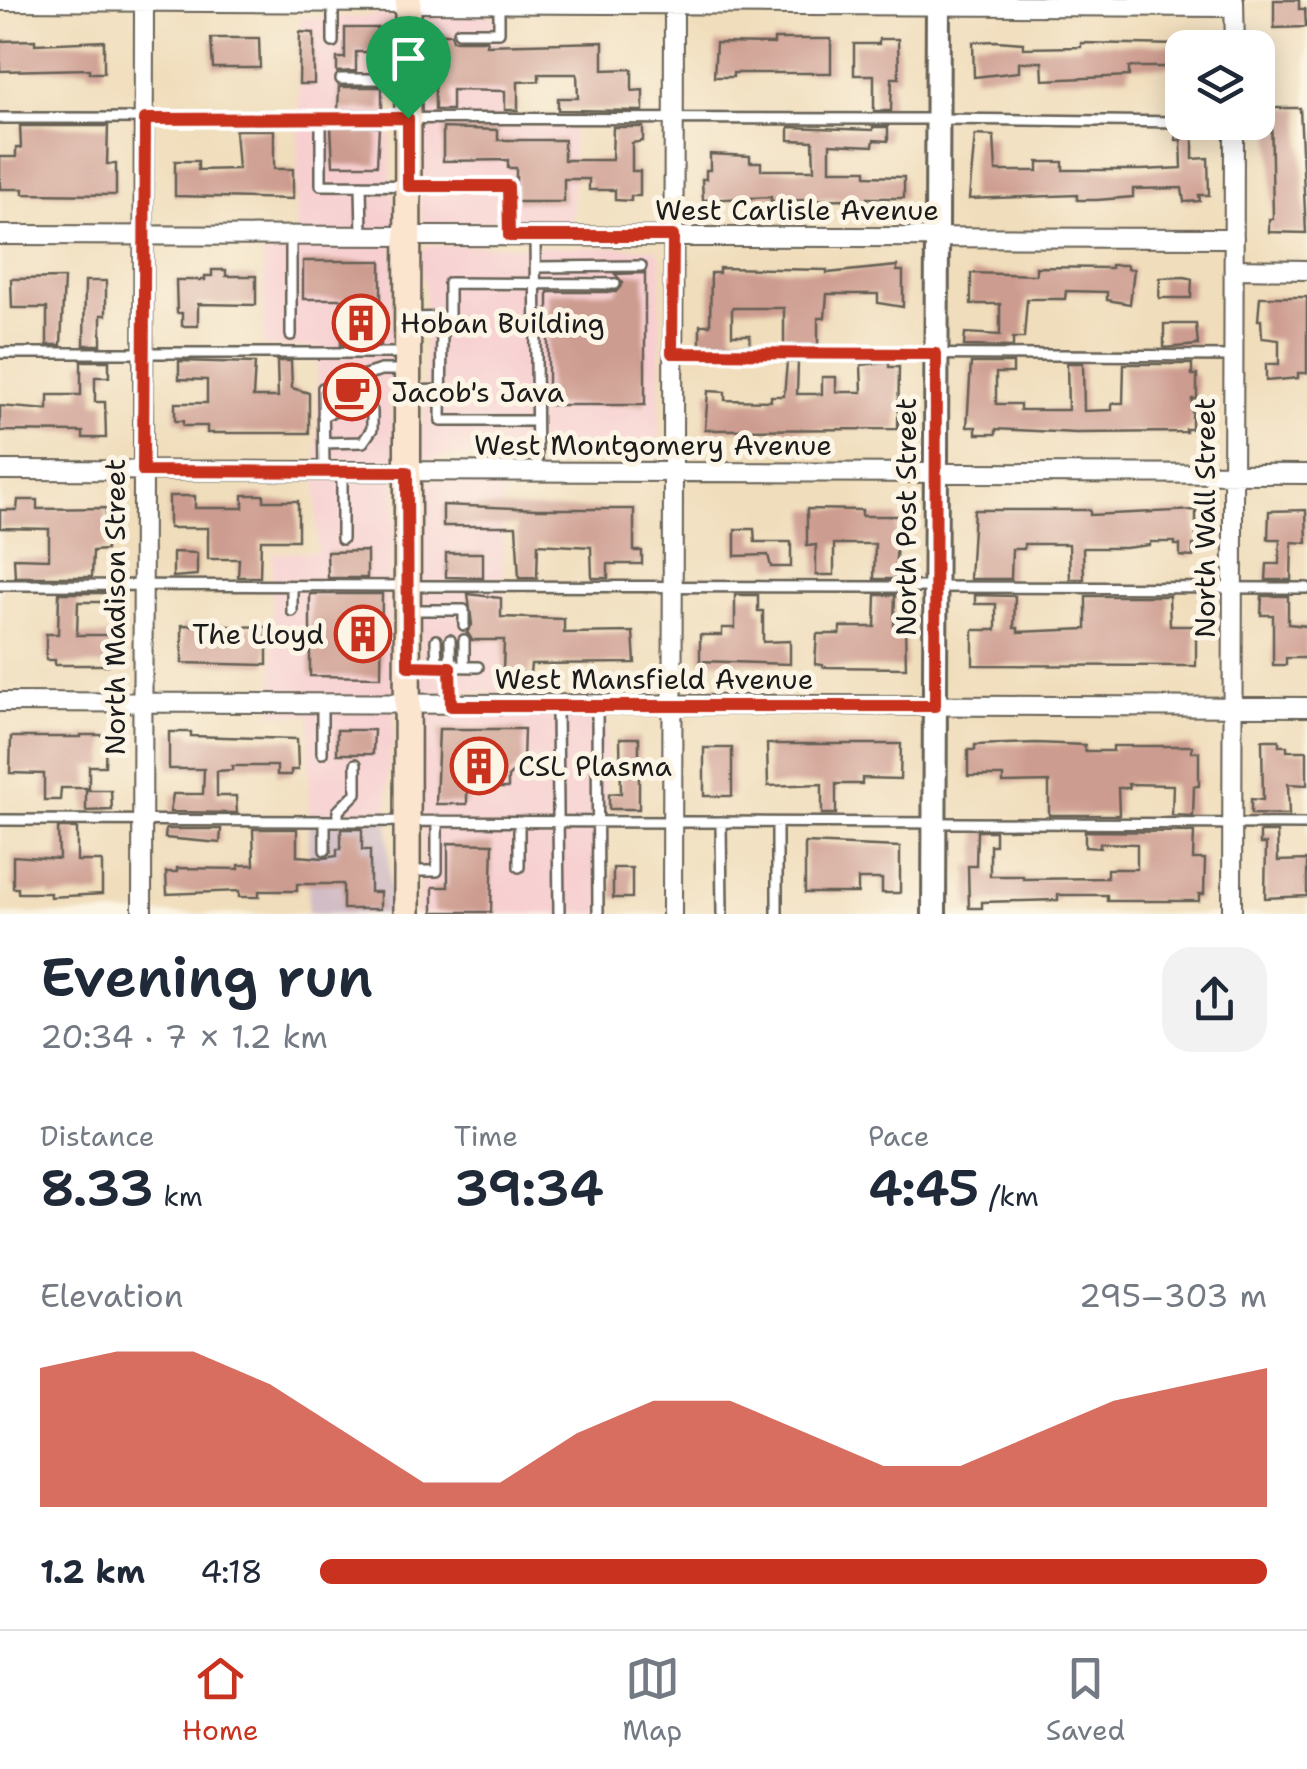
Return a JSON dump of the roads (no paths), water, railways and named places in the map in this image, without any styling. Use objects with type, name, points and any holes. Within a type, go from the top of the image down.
[{"type":"main road","points":[[407,914],[408,1]]},
{"type":"street","name":"North Madison Street","points":[[142,914],[144,1]]},
{"type":"street","points":[[0,2],[1234,3],[1234,30]]},
{"type":"street","points":[[672,914],[674,2]]},
{"type":"street","name":"North Post Street","points":[[934,914],[938,2]]},
{"type":"street","name":"North Wall Street","points":[[1232,914],[1234,140]]},
{"type":"street","name":"West Carlisle Avenue","points":[[0,235],[1234,238]]},
{"type":"street","points":[[1234,270],[1307,270]]},
{"type":"street","name":"West Montgomery Avenue","points":[[0,470],[1307,474]]},
{"type":"street","name":"West Mansfield Avenue","points":[[0,702],[1307,707]]},
{"type":"lane","points":[[324,2],[333,42]]},
{"type":"lane","points":[[458,32],[499,32],[500,2]]},
{"type":"lane","points":[[340,79],[408,79]]},
{"type":"lane","points":[[0,118],[1165,122]]},
{"type":"lane","points":[[321,118],[321,185],[508,186],[509,236]]},
{"type":"lane","points":[[361,185],[362,235]]},
{"type":"lane","points":[[291,235],[291,335]]},
{"type":"lane","points":[[535,236],[537,472]]},
{"type":"lane","points":[[536,267],[642,266]]},
{"type":"lane","points":[[536,421],[441,421],[442,326],[449,318],[448,283],[615,284]]},
{"type":"lane","points":[[408,318],[449,318]]},
{"type":"lane","points":[[0,353],[144,352],[408,371],[441,390]]},
{"type":"lane","points":[[672,353],[1234,356]]},
{"type":"lane","points":[[342,539],[333,472],[324,443],[323,388],[380,370],[408,371]]},
{"type":"lane","points":[[324,415],[356,403],[372,411],[372,429],[362,442],[324,443]]},
{"type":"lane","points":[[0,585],[292,586],[407,598],[436,610],[464,610],[464,625]]},
{"type":"lane","points":[[292,586],[292,611]]},
{"type":"lane","points":[[407,598],[456,586],[1307,588]]},
{"type":"lane","points":[[450,625],[456,586]]},
{"type":"lane","points":[[436,610],[436,625]]},
{"type":"lane","points":[[436,640],[436,667]]},
{"type":"lane","points":[[450,640],[451,706]]},
{"type":"lane","points":[[464,640],[464,667]]},
{"type":"lane","points":[[408,666],[478,667]]},
{"type":"lane","points":[[322,705],[322,752]]},
{"type":"lane","points":[[558,706],[559,914]]},
{"type":"lane","points":[[597,706],[598,914]]},
{"type":"lane","points":[[338,822],[338,812],[356,794],[356,764]]},
{"type":"lane","points":[[0,820],[1307,824]]},
{"type":"lane","points":[[325,821],[325,850]]},
{"type":"lane","points":[[408,871],[437,871],[437,822]]},
{"type":"lane","points":[[519,822],[519,867]]},
{"type":"lane","points":[[721,822],[722,914]]},
{"type":"lane","points":[[776,823],[778,914]]},
{"type":"place","name":"Hoban Building","points":[[361,323]]},
{"type":"place","name":"Jacob's Java","points":[[352,392]]},
{"type":"place","name":"The Lloyd","points":[[363,634]]},
{"type":"place","name":"CSL Plasma","points":[[479,766]]}]
